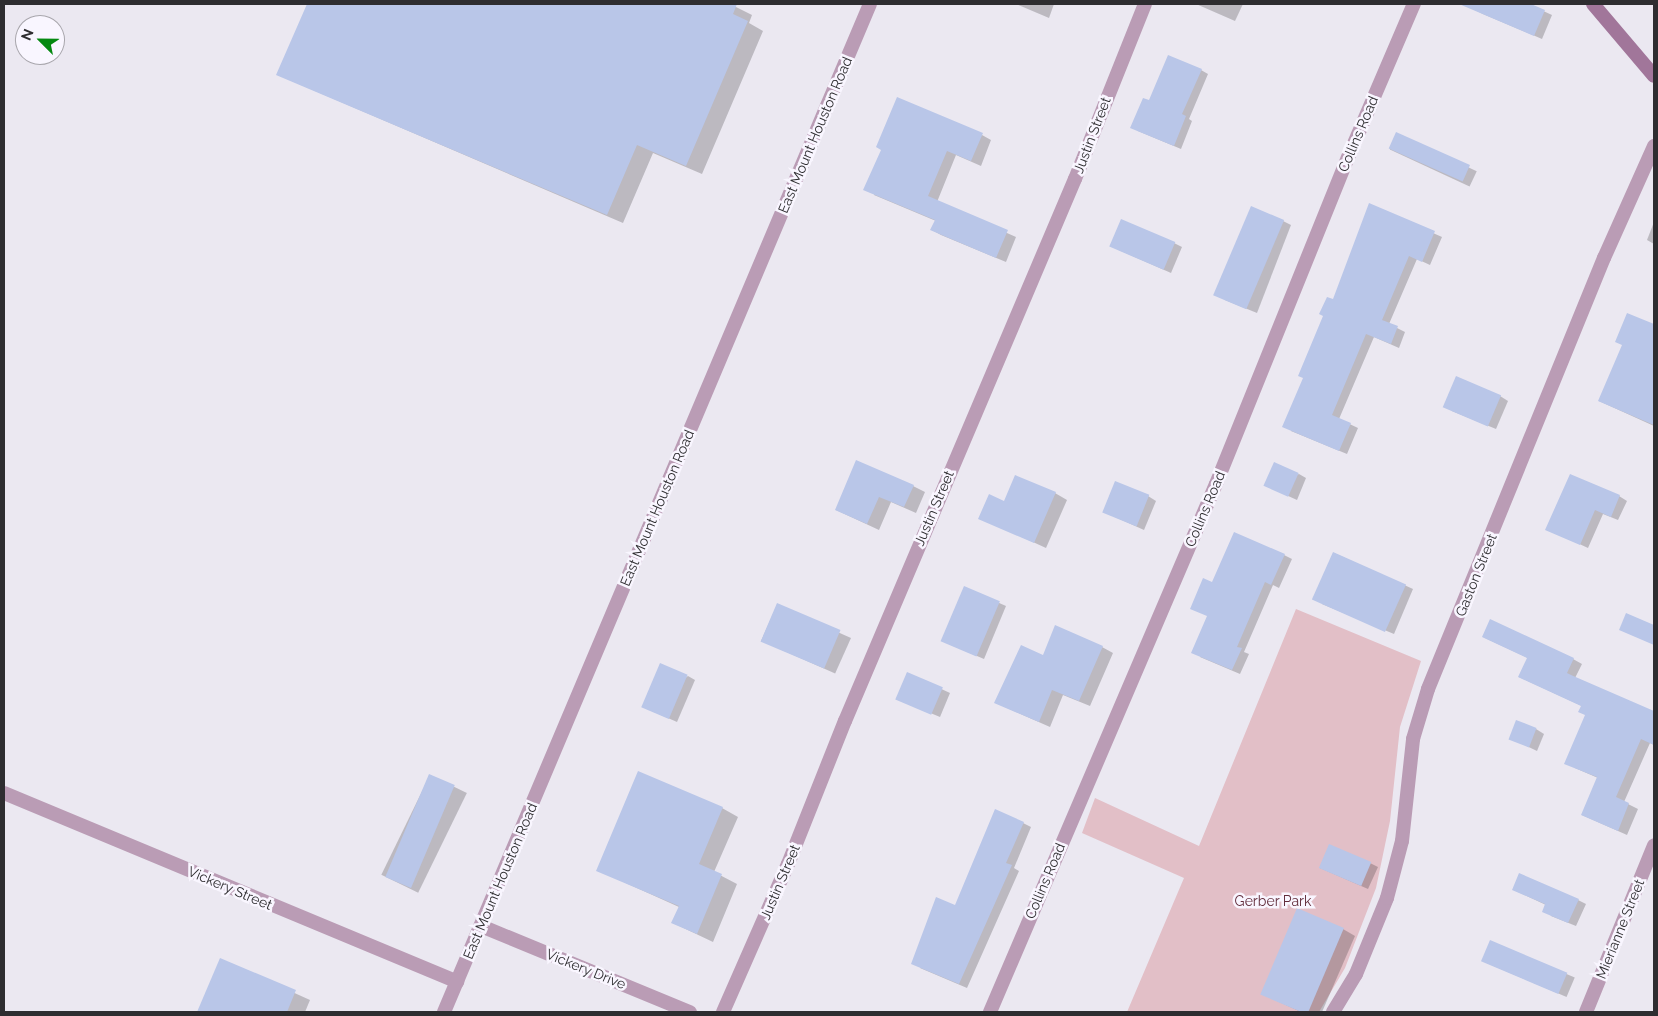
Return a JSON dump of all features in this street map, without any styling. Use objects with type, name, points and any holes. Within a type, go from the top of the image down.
[{"type":"main road","points":[[1593,4],[1654,76]]},
{"type":"street","name":"East Mount Houston Road","points":[[444,1012],[870,4]]},
{"type":"street","name":"Justin Street","points":[[723,1012],[788,864],[845,721],[1075,179],[1146,4]]},
{"type":"street","name":"Collins Road","points":[[990,1012],[1216,484],[1350,152],[1414,4]]},
{"type":"street","name":"Gaston Street","points":[[1333,1012],[1356,974],[1388,898],[1402,841],[1413,739],[1428,689],[1604,258],[1654,146]]},
{"type":"street","name":"Vickery Street","points":[[4,793],[457,982]]},
{"type":"street","name":"Mierianne Street","points":[[1586,1012],[1654,845]]},
{"type":"street","name":"Vickery Drive","points":[[481,926],[690,1012]]},
{"type":"green space","name":"Gerber Park","points":[[1296,609],[1421,661],[1400,727],[1390,821],[1376,888],[1345,968],[1319,1012],[1127,1012],[1184,878],[1082,833],[1095,798],[1199,846]]},
{"type":"building","points":[[307,4],[737,4],[733,14],[748,21],[686,166],[637,145],[607,215],[276,75]]},
{"type":"building","points":[[1459,4],[1531,4],[1545,10],[1534,36]]},
{"type":"building","points":[[1168,55],[1202,69],[1182,114],[1186,116],[1174,146],[1130,128],[1143,98],[1149,100]]},
{"type":"building","points":[[897,97],[983,133],[971,161],[947,151],[928,196],[1008,230],[996,258],[930,230],[935,220],[863,190],[881,150],[876,147]]},
{"type":"building","points":[[1396,132],[1470,165],[1463,181],[1389,148]]},
{"type":"building","points":[[1369,203],[1435,231],[1422,262],[1409,256],[1382,320],[1398,326],[1391,344],[1366,334],[1332,415],[1351,423],[1339,451],[1282,427],[1303,378],[1298,376],[1323,316],[1319,314],[1327,297],[1333,299]]},
{"type":"building","points":[[1251,206],[1284,220],[1246,309],[1213,295]]},
{"type":"building","points":[[1121,219],[1175,242],[1164,270],[1109,247]]},
{"type":"building","points":[[1627,313],[1654,324],[1654,425],[1598,401],[1622,345],[1615,342]]},
{"type":"building","points":[[1456,376],[1501,395],[1488,426],[1443,407]]},
{"type":"building","points":[[856,460],[914,485],[904,507],[879,497],[867,524],[835,510]]},
{"type":"building","points":[[1274,462],[1299,473],[1288,497],[1263,486]]},
{"type":"building","points":[[1570,474],[1620,495],[1611,517],[1595,510],[1580,545],[1545,530]]},
{"type":"building","points":[[1015,475],[1056,492],[1034,543],[978,519],[989,494],[1004,501]]},
{"type":"building","points":[[1115,481],[1149,495],[1137,526],[1102,513]]},
{"type":"building","points":[[1234,532],[1285,554],[1271,585],[1265,582],[1237,647],[1242,648],[1232,670],[1191,653],[1207,616],[1190,609],[1203,578],[1212,582]]},
{"type":"building","points":[[1333,552],[1406,585],[1385,632],[1312,600]]},
{"type":"building","points":[[964,586],[1000,601],[976,656],[941,641]]},
{"type":"building","points":[[777,603],[841,630],[824,669],[761,642]]},
{"type":"building","points":[[1626,613],[1654,625],[1654,645],[1619,630]]},
{"type":"building","points":[[1490,619],[1574,658],[1567,673],[1654,711],[1654,745],[1641,739],[1616,797],[1629,803],[1618,831],[1581,815],[1597,777],[1564,764],[1585,715],[1578,712],[1581,706],[1518,677],[1527,658],[1482,637]]},
{"type":"building","points":[[1055,625],[1103,646],[1079,701],[1052,690],[1039,722],[994,703],[1021,645],[1043,655]]},
{"type":"building","points":[[660,663],[688,675],[669,719],[641,707]]},
{"type":"building","points":[[907,672],[943,687],[931,715],[895,700]]},
{"type":"building","points":[[1516,720],[1537,728],[1529,747],[1508,740]]},
{"type":"building","points":[[638,771],[723,807],[699,864],[722,874],[697,934],[671,923],[679,906],[596,871]]},
{"type":"building","points":[[429,774],[455,785],[411,888],[385,877]]},
{"type":"building","points":[[995,809],[1024,822],[1006,863],[1012,865],[959,984],[911,964],[936,897],[955,905]]},
{"type":"building","points":[[1329,844],[1371,862],[1361,886],[1319,868]]},
{"type":"building","points":[[1519,873],[1579,899],[1568,923],[1542,912],[1545,904],[1512,890]]},
{"type":"building","points":[[1297,908],[1344,928],[1308,1012],[1301,1012],[1260,995]]},
{"type":"building","points":[[1490,940],[1567,973],[1558,994],[1481,961]]},
{"type":"building","points":[[220,958],[296,990],[287,1012],[197,1012]]}]
